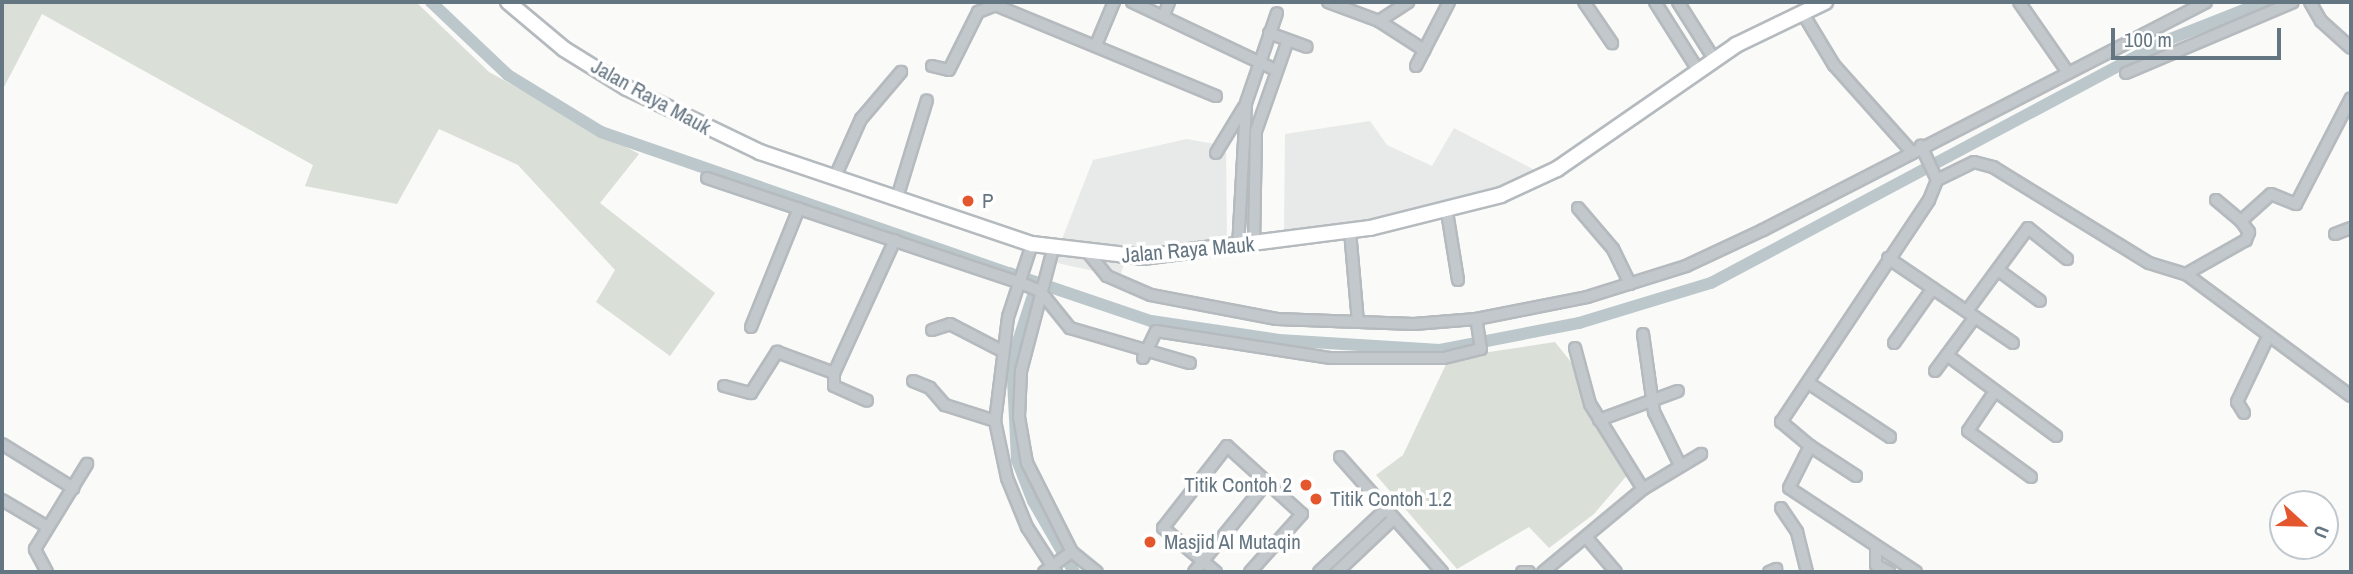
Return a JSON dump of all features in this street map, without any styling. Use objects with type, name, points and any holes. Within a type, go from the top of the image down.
[{"type":"main road","name":"Jalan Raya Mauk","points":[[508,2],[564,49],[656,104],[749,147],[1051,255],[1143,257],[1254,246],[1447,212],[1556,169],[1714,59],[1825,2]]},
{"type":"street","points":[[1096,45],[1114,2]]},
{"type":"street","points":[[1132,2],[1276,70]]},
{"type":"street","points":[[1164,15],[1169,2]]},
{"type":"street","points":[[1328,2],[1379,21],[1424,50]]},
{"type":"street","points":[[1379,21],[1408,2]]},
{"type":"street","points":[[1416,66],[1449,2]]},
{"type":"street","points":[[1584,2],[1612,43]]},
{"type":"street","points":[[1654,2],[1698,69]]},
{"type":"street","points":[[1678,2],[1714,59]]},
{"type":"street","points":[[2019,2],[2067,71]]},
{"type":"street","points":[[1090,255],[1107,276],[1151,295],[1265,317],[1358,322],[1478,323],[1630,284],[1686,266],[1763,230],[1910,150],[1922,149],[2067,71],[2206,2]]},
{"type":"street","points":[[2126,74],[2182,45],[2293,2]]},
{"type":"street","points":[[2310,2],[2321,21],[2351,48]]},
{"type":"street","points":[[932,65],[949,70],[988,4],[1096,45],[1216,96]]},
{"type":"street","points":[[1802,12],[1835,65],[1910,150]]},
{"type":"street","points":[[1216,153],[1246,103],[1258,60],[1277,13]]},
{"type":"street","points":[[1269,33],[1307,47]]},
{"type":"street","points":[[1238,248],[1250,130],[1288,40]]},
{"type":"street","points":[[835,177],[861,118],[901,72]]},
{"type":"street","points":[[2241,221],[2271,194],[2296,204],[2351,99]]},
{"type":"street","points":[[897,198],[927,100]]},
{"type":"street","points":[[1246,103],[1250,130],[1254,246]]},
{"type":"street","points":[[1922,149],[1935,175]]},
{"type":"street","points":[[1856,476],[1810,446],[1781,422],[1810,384],[1888,258],[1935,175],[1974,162],[1993,167],[2148,263],[2186,274],[2351,396]]},
{"type":"street","points":[[707,178],[1040,289],[1070,328],[1144,353],[1190,363]]},
{"type":"street","points":[[2186,274],[2246,240],[2241,221],[2216,200]]},
{"type":"street","points":[[751,327],[799,208]]},
{"type":"street","points":[[1578,208],[1613,249],[1630,284]]},
{"type":"street","points":[[1447,212],[1458,280]]},
{"type":"street","points":[[1935,371],[1998,270],[2028,228],[2067,259]]},
{"type":"street","points":[[2335,234],[2351,228]]},
{"type":"street","points":[[1350,231],[1358,322]]},
{"type":"street","points":[[867,401],[834,386],[834,373],[895,240]]},
{"type":"street","points":[[1031,248],[1002,351],[995,421],[1007,478],[1051,569],[1070,553]]},
{"type":"street","points":[[1051,255],[1040,289],[1021,371],[1019,417],[1027,463],[1070,553],[1097,572]]},
{"type":"street","points":[[1888,258],[2013,343]]},
{"type":"street","points":[[1998,270],[2040,301]]},
{"type":"street","points":[[1894,343],[1933,288]]},
{"type":"street","points":[[1144,353],[1156,331],[1331,358],[1444,358],[1482,347],[1478,323]]},
{"type":"street","points":[[932,330],[950,324],[1002,351]]},
{"type":"street","points":[[1643,334],[1651,401],[1680,465]]},
{"type":"street","points":[[2244,413],[2237,402],[2268,337]]},
{"type":"street","points":[[1575,348],[1599,420],[1643,489]]},
{"type":"street","points":[[724,386],[742,395],[751,393],[777,352],[834,373]]},
{"type":"street","points":[[1947,355],[2056,436]]},
{"type":"street","points":[[913,381],[930,388],[945,405],[995,421]]},
{"type":"street","points":[[1810,384],[1890,437]]},
{"type":"street","points":[[1599,420],[1678,391]]},
{"type":"street","points":[[1995,391],[1969,434],[2031,477]]},
{"type":"street","points":[[2,444],[73,488]]},
{"type":"street","points":[[1810,446],[1789,488],[1916,572]]},
{"type":"street","points":[[1216,572],[1163,527],[1224,447],[1268,481],[1302,514],[1250,572]]},
{"type":"street","points":[[1543,572],[1643,489],[1701,454]]},
{"type":"street","points":[[1340,457],[1442,572]]},
{"type":"street","points":[[47,572],[35,549],[46,526],[87,464]]},
{"type":"street","points":[[1194,572],[1268,481]]},
{"type":"street","points":[[2,500],[46,526]]},
{"type":"street","points":[[1781,508],[1797,532],[1807,572]]},
{"type":"street","points":[[1319,572],[1385,510]]},
{"type":"street","points":[[1339,572],[1393,519]]},
{"type":"street","points":[[1586,537],[1616,572]]},
{"type":"street","points":[[1876,547],[1876,565],[1889,572]]},
{"type":"street","points":[[1522,572],[1529,572]]},
{"type":"shaded area","points":[[2,2],[416,2],[489,72],[639,154],[600,203],[715,293],[670,356],[596,302],[615,270],[518,165],[439,129],[397,204],[305,186],[313,165],[42,14],[2,91]]},
{"type":"shaded area","points":[[1370,121],[1387,145],[1432,166],[1454,128],[1544,175],[1478,205],[1388,232],[1124,264],[1120,277],[1053,262],[1093,160],[1187,139],[1226,146],[1227,240],[1284,230],[1285,134]]},
{"type":"shaded area","points":[[1555,342],[1579,372],[1629,473],[1594,514],[1549,548],[1529,527],[1457,569],[1376,475],[1403,455],[1449,358]]},
{"type":"waterway","points":[[431,2],[508,75],[601,132],[1009,273],[1151,321],[1279,340],[1440,350],[1579,323],[1711,283],[2165,41],[2264,2]]},
{"type":"waterway","points":[[1037,283],[1012,360],[1017,460],[1033,501],[1074,572]]},
{"type":"place","name":"P","points":[[968,201]]},
{"type":"place","name":"Titik Contoh 2","points":[[1306,485]]},
{"type":"place","name":"Titik Contoh 1.2","points":[[1316,499]]},
{"type":"place","name":"Masjid Al Mutaqin","points":[[1150,542]]}]
